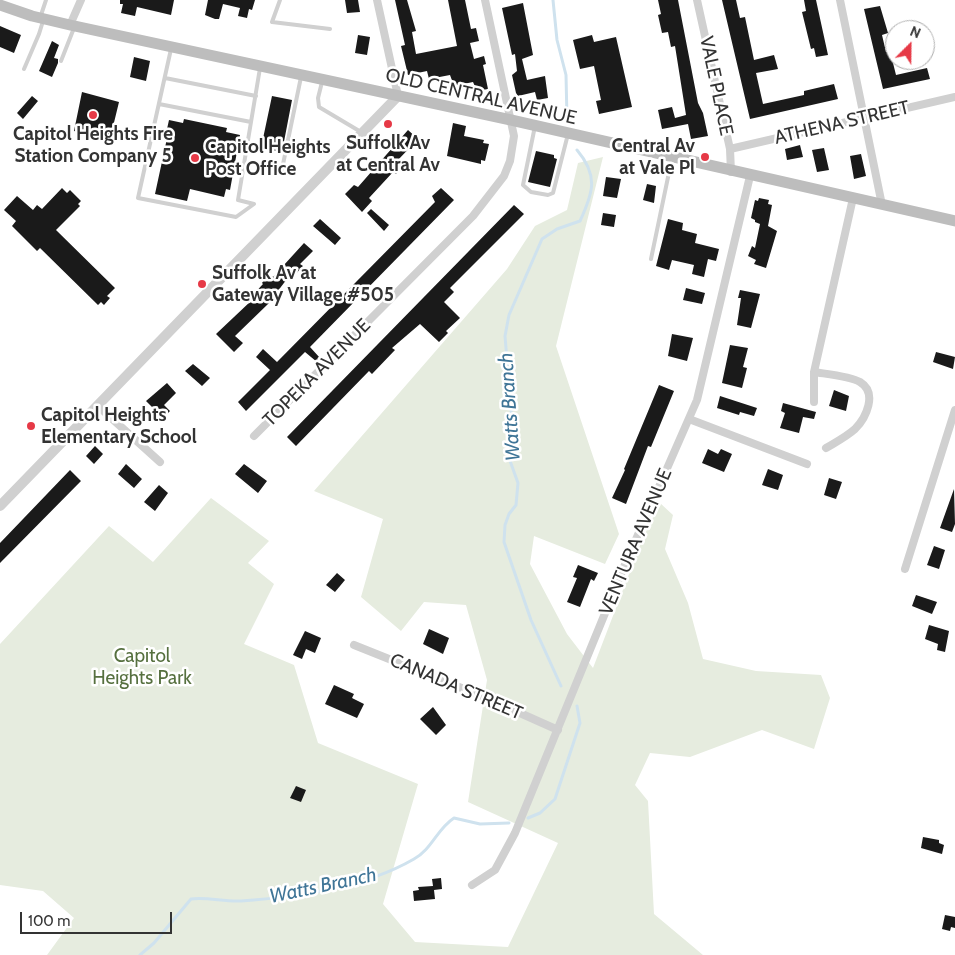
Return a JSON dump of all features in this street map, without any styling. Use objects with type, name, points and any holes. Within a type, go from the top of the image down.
[{"type":"main road","name":"OLD CENTRAL AVENUE","points":[[0,5],[72,25],[511,120],[731,172],[955,221]]},
{"type":"street","points":[[72,25],[81,0]]},
{"type":"street","points":[[0,506],[398,96],[377,0]]},
{"type":"street","name":"TOPEKA AVENUE","points":[[254,436],[417,274],[494,191],[510,161],[514,136],[484,0]]},
{"type":"street","name":"VALE PLACE","points":[[697,0],[730,149],[731,172]]},
{"type":"street","points":[[840,0],[882,205]]},
{"type":"street","name":"ATHENA STREET","points":[[730,149],[955,98]]},
{"type":"street","name":"VENTURA AVENUE","points":[[472,885],[490,874],[500,863],[519,824],[626,562],[689,419],[702,382],[750,176]]},
{"type":"street","points":[[814,402],[814,372],[853,198]]},
{"type":"street","points":[[814,372],[860,382],[870,397],[864,416],[856,427],[826,448]]},
{"type":"street","points":[[98,406],[160,462]]},
{"type":"street","points":[[905,569],[955,410]]},
{"type":"street","points":[[689,419],[807,464]]},
{"type":"street","name":"CANADA STREET","points":[[354,645],[484,697],[558,730]]},
{"type":"lane","points":[[24,69],[39,34],[46,0]]},
{"type":"lane","points":[[280,0],[272,22],[330,29]]},
{"type":"lane","points":[[61,61],[72,25]]},
{"type":"lane","points":[[172,47],[138,198],[236,217],[254,204],[238,200],[261,66]]},
{"type":"lane","points":[[266,172],[281,174],[302,75]]},
{"type":"lane","points":[[165,78],[256,96]]},
{"type":"lane","points":[[322,80],[318,98],[319,107],[363,133]]},
{"type":"lane","points":[[159,104],[251,122]]},
{"type":"lane","points":[[535,126],[523,185],[531,192],[548,195],[553,193],[568,134]]},
{"type":"lane","points":[[651,258],[672,158]]},
{"type":"green space","name":"Capitol Heights Park","points":[[603,157],[556,346],[619,534],[605,564],[534,536],[530,564],[567,634],[593,668],[642,540],[660,503],[673,515],[665,549],[688,603],[703,659],[756,671],[821,675],[830,698],[814,749],[762,730],[690,757],[650,753],[635,785],[648,801],[654,914],[703,955],[47,955],[74,918],[43,891],[0,885],[0,644],[109,526],[153,562],[211,498],[269,541],[248,563],[274,584],[244,644],[294,665],[318,743],[418,784],[383,904],[415,942],[508,947],[558,843],[468,802],[487,680],[466,605],[424,602],[401,631],[361,597],[383,519],[314,491],[507,269],[535,226],[567,210],[578,163]]},
{"type":"building","points":[[120,0],[174,0],[171,15],[137,7],[135,16],[121,13],[123,4],[120,4]]},
{"type":"building","points":[[208,0],[255,0],[252,10],[249,9],[247,18],[238,16],[240,8],[223,4],[219,19],[215,19],[205,15]]},
{"type":"building","points":[[345,0],[358,0],[360,12],[347,13]]},
{"type":"building","points":[[395,0],[407,0],[416,31],[412,32],[416,54],[457,46],[448,0],[465,0],[471,29],[476,28],[479,41],[470,43],[474,59],[484,56],[486,64],[483,65],[488,89],[477,91],[473,82],[454,86],[450,75],[429,79],[427,71],[408,75],[401,46],[405,45]]},
{"type":"building","points":[[658,0],[678,0],[698,103],[703,113],[708,136],[691,139],[688,124],[662,129],[658,110],[672,107],[675,118],[686,115],[675,46],[671,47],[668,32],[662,33],[658,15],[661,14]]},
{"type":"building","points":[[722,0],[736,0],[740,18],[745,17],[754,60],[774,55],[778,69],[756,73],[763,104],[804,95],[804,91],[834,84],[838,99],[750,119]]},
{"type":"building","points":[[804,0],[816,0],[828,55],[816,57],[814,48],[811,49],[802,12],[806,11]]},
{"type":"building","points":[[523,3],[533,55],[522,59],[527,80],[545,76],[548,98],[537,100],[535,92],[518,96],[516,93],[512,75],[517,71],[515,54],[512,55],[502,8]]},
{"type":"building","points":[[880,6],[885,23],[885,34],[882,35],[885,48],[885,70],[895,70],[896,75],[928,70],[930,79],[883,89],[864,9]]},
{"type":"building","points":[[0,26],[21,35],[14,53],[0,47]]},
{"type":"building","points":[[358,35],[370,37],[367,55],[355,53]]},
{"type":"building","points":[[592,35],[594,42],[616,37],[632,107],[599,114],[596,101],[601,100],[594,66],[580,69],[573,40]]},
{"type":"building","points":[[52,41],[59,45],[54,58],[58,59],[58,63],[52,77],[39,71]]},
{"type":"building","points":[[134,57],[150,61],[146,81],[130,77]]},
{"type":"building","points":[[82,92],[119,102],[110,139],[74,131]]},
{"type":"building","points":[[32,96],[38,101],[23,119],[17,113]]},
{"type":"building","points":[[272,96],[292,100],[282,152],[261,148]]},
{"type":"building","points":[[184,119],[227,128],[226,132],[240,135],[230,190],[226,189],[224,197],[190,189],[187,201],[155,194],[169,129],[167,129],[169,120],[183,123]]},
{"type":"building","points":[[453,123],[466,126],[464,136],[484,140],[483,143],[489,144],[485,161],[481,160],[481,164],[447,156]]},
{"type":"building","points":[[408,130],[418,139],[398,160],[404,166],[396,174],[393,172],[369,198],[372,201],[362,212],[345,194],[354,185],[358,187]]},
{"type":"building","points":[[800,145],[803,157],[787,160],[785,149]]},
{"type":"building","points":[[824,148],[829,170],[817,172],[812,150]]},
{"type":"building","points":[[536,151],[554,155],[554,158],[557,159],[550,187],[528,182]]},
{"type":"building","points":[[861,154],[866,176],[854,179],[850,156]]},
{"type":"building","points":[[606,177],[621,179],[617,198],[603,196]]},
{"type":"building","points":[[647,184],[656,186],[654,203],[643,200]]},
{"type":"building","points":[[62,188],[67,193],[70,190],[81,201],[78,204],[80,206],[56,230],[115,288],[107,296],[110,298],[104,305],[101,302],[98,305],[40,248],[37,251],[12,226],[16,221],[4,210],[17,196],[33,210],[37,205],[42,209]]},
{"type":"building","points":[[441,188],[454,200],[310,347],[320,358],[317,362],[305,352],[246,411],[238,402],[270,370],[256,357],[263,349],[277,362],[435,202],[432,196]]},
{"type":"building","points":[[759,198],[769,200],[768,204],[772,205],[768,226],[777,231],[766,268],[754,264],[756,260],[748,256],[752,246],[755,248],[760,224],[751,218],[755,200],[758,201]]},
{"type":"building","points":[[514,205],[524,214],[450,288],[454,292],[444,302],[460,318],[446,331],[448,333],[439,342],[420,324],[392,348],[395,350],[372,374],[369,371],[296,446],[287,437]]},
{"type":"building","points":[[371,209],[389,225],[384,231],[367,213]]},
{"type":"building","points":[[603,213],[616,215],[614,227],[601,225]]},
{"type":"building","points":[[320,219],[341,238],[335,245],[313,226]]},
{"type":"building","points":[[668,219],[683,223],[682,230],[697,234],[695,243],[719,249],[716,261],[708,259],[704,277],[692,274],[694,265],[672,260],[669,270],[656,266]]},
{"type":"building","points":[[304,243],[313,251],[300,264],[303,266],[292,278],[290,275],[268,304],[235,336],[243,343],[234,352],[216,334],[252,300],[250,298],[263,284],[268,274],[273,277]]},
{"type":"building","points":[[686,288],[705,293],[702,304],[683,300]]},
{"type":"building","points":[[740,290],[760,294],[751,328],[737,325],[741,298],[738,298]]},
{"type":"building","points":[[672,334],[693,338],[687,361],[668,356]]},
{"type":"building","points":[[730,345],[748,348],[743,367],[747,368],[742,388],[722,383]]},
{"type":"building","points":[[936,352],[955,357],[953,369],[933,362]]},
{"type":"building","points":[[193,364],[210,378],[202,386],[185,371]]},
{"type":"building","points":[[167,383],[176,393],[164,405],[170,411],[163,418],[146,401]]},
{"type":"building","points":[[659,385],[674,391],[651,447],[648,446],[626,504],[612,498]]},
{"type":"building","points":[[834,390],[849,396],[846,411],[829,406]]},
{"type":"building","points":[[720,396],[757,408],[754,416],[740,412],[739,415],[717,408]]},
{"type":"building","points":[[783,403],[816,412],[814,419],[803,417],[799,433],[780,428],[785,413],[781,411]]},
{"type":"building","points":[[95,446],[103,454],[94,464],[86,456]]},
{"type":"building","points":[[708,449],[718,454],[721,449],[732,454],[724,472],[702,463]]},
{"type":"building","points":[[126,464],[142,479],[134,488],[118,474]]},
{"type":"building","points":[[244,464],[267,481],[258,493],[235,474]]},
{"type":"building","points":[[768,469],[783,475],[778,490],[762,485]]},
{"type":"building","points":[[70,470],[81,481],[0,563],[0,543]]},
{"type":"building","points":[[829,478],[842,482],[836,499],[824,495]]},
{"type":"building","points":[[159,485],[168,493],[155,511],[144,502]]},
{"type":"building","points":[[954,489],[955,524],[952,532],[940,528]]},
{"type":"building","points":[[934,546],[945,550],[939,569],[927,565]]},
{"type":"building","points":[[578,565],[598,573],[594,581],[591,579],[580,607],[567,602],[577,578],[573,577]]},
{"type":"building","points":[[337,573],[345,580],[335,592],[326,585]]},
{"type":"building","points":[[916,595],[937,602],[932,614],[912,606]]},
{"type":"building","points":[[929,625],[949,631],[945,652],[937,650],[938,644],[925,639]]},
{"type":"building","points":[[429,629],[449,638],[443,654],[423,644]]},
{"type":"building","points":[[305,631],[321,638],[315,653],[306,649],[302,659],[293,655]]},
{"type":"building","points":[[334,685],[354,694],[352,698],[364,704],[357,718],[325,704]]},
{"type":"building","points":[[433,707],[446,725],[436,735],[420,719]]},
{"type":"building","points":[[296,786],[306,790],[301,802],[290,798]]},
{"type":"building","points":[[923,837],[939,840],[939,843],[944,845],[942,854],[921,848]]},
{"type":"building","points":[[441,878],[442,889],[434,890],[435,899],[414,901],[413,891],[419,890],[418,887],[433,886],[432,879]]},
{"type":"building","points":[[945,915],[955,917],[955,928],[951,927],[950,931],[942,929]]},
{"type":"waterway","name":"Watts Branch","points":[[553,0],[557,40],[566,75],[567,119]]},
{"type":"waterway","name":"Watts Branch","points":[[561,686],[531,620],[504,542],[505,525],[509,514],[516,505],[518,483],[509,458],[512,422],[505,336],[509,315],[542,239],[557,229],[580,221],[588,202],[592,185],[591,177],[589,168],[577,150]]},
{"type":"waterway","name":"Watts Branch","points":[[528,818],[540,813],[555,799],[580,723],[577,706]]},
{"type":"waterway","name":"Watts Branch","points":[[140,955],[154,943],[191,899],[241,901],[285,897],[352,884],[395,869],[414,859],[425,850],[454,818],[480,824],[509,823]]},
{"type":"place","name":"Capitol Heights Fire Station Company 5","points":[[93,115]]},
{"type":"place","name":"Suffolk Av at Central Av","points":[[388,124]]},
{"type":"place","name":"Central Av at Vale Pl","points":[[705,157]]},
{"type":"place","name":"Capitol Heights Post Office","points":[[195,158]]},
{"type":"place","name":"Suffolk Av at Gateway Village #505","points":[[202,284]]},
{"type":"place","name":"Capitol Heights Elementary School","points":[[31,426]]}]
